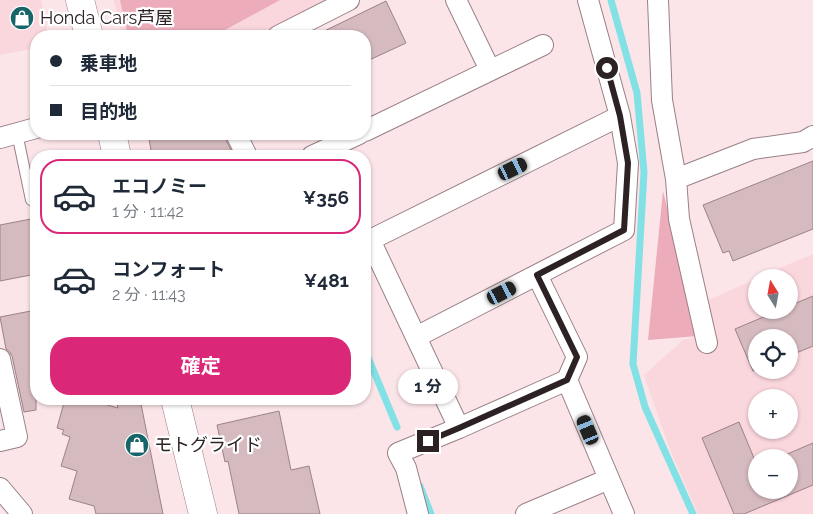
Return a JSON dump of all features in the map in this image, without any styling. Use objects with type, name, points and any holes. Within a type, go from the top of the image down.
[{"type":"main road","points":[[80,0],[88,30]]},
{"type":"main road","points":[[176,405],[203,514]]},
{"type":"street","points":[[290,30],[349,0]]},
{"type":"street","points":[[456,0],[490,70]]},
{"type":"street","points":[[416,337],[624,230],[628,163],[620,116],[588,0]]},
{"type":"street","points":[[658,0],[662,100],[676,179],[679,218],[707,342]]},
{"type":"street","points":[[371,128],[543,45]]},
{"type":"street","points":[[371,240],[620,116]]},
{"type":"street","points":[[676,179],[753,149],[802,142],[813,136]]},
{"type":"street","points":[[325,150],[346,140]]},
{"type":"street","points":[[371,247],[459,428]]},
{"type":"street","points":[[418,514],[406,468],[398,453],[567,380],[577,357],[537,275]]},
{"type":"street","points":[[0,359],[17,437],[0,440]]},
{"type":"street","points":[[567,380],[624,514]]},
{"type":"street","points":[[526,514],[609,479]]},
{"type":"street","points":[[0,488],[22,514]]},
{"type":"lane","points":[[18,133],[30,195]]},
{"type":"shaded area","name":"Honda Cars芦屋","points":[[0,0],[41,0],[47,30],[30,30],[30,49],[0,55]]},
{"type":"shaded area","points":[[114,0],[331,0],[272,30],[121,30]]},
{"type":"shaded area","points":[[120,0],[280,0],[225,30],[127,30]]},
{"type":"shaded area","points":[[663,191],[698,336],[648,340]]},
{"type":"shaded area","points":[[813,254],[813,514],[698,514],[669,447],[644,375],[683,340],[708,334],[704,302],[748,283],[748,319],[798,319],[798,269],[778,269]]},
{"type":"building","points":[[386,1],[406,43],[371,59],[371,30],[326,30]]},
{"type":"building","points":[[149,140],[226,140],[231,150],[151,150]]},
{"type":"building","points":[[813,161],[813,229],[733,261],[729,251],[723,253],[703,205]]},
{"type":"building","points":[[30,219],[30,275],[0,281],[0,225]]},
{"type":"building","points":[[813,296],[813,346],[798,352],[798,329],[748,329],[748,359],[735,329],[759,319],[798,319],[798,302]]},
{"type":"building","points":[[30,311],[30,405],[36,405],[36,410],[24,412],[12,356],[6,349],[0,317]]},
{"type":"building","points":[[63,405],[107,405],[118,408],[117,405],[141,405],[163,514],[96,514],[94,506],[69,499],[77,471],[61,466],[70,437],[62,434],[64,430],[57,428]]},
{"type":"building","points":[[279,411],[291,470],[309,466],[320,514],[239,514],[228,461],[225,462],[217,425]]},
{"type":"building","points":[[739,422],[750,449],[748,449],[748,499],[780,499],[744,514],[734,514],[702,438]]},
{"type":"building","points":[[813,443],[813,485],[798,491],[798,449]]},
{"type":"waterway","points":[[611,0],[637,93],[644,172],[633,364],[645,407],[693,514]]},
{"type":"waterway","points":[[166,140],[173,150]]},
{"type":"waterway","points":[[371,365],[397,427]]},
{"type":"waterway","points":[[420,486],[431,514]]},
{"type":"place","name":"Honda Cars芦屋","points":[[22,18]]},
{"type":"place","name":"モトグライド","points":[[137,445]]},
{"type":"route","points":[[428,441],[567,380],[577,357],[537,275],[624,230],[628,163],[620,116],[607,68]]}]
